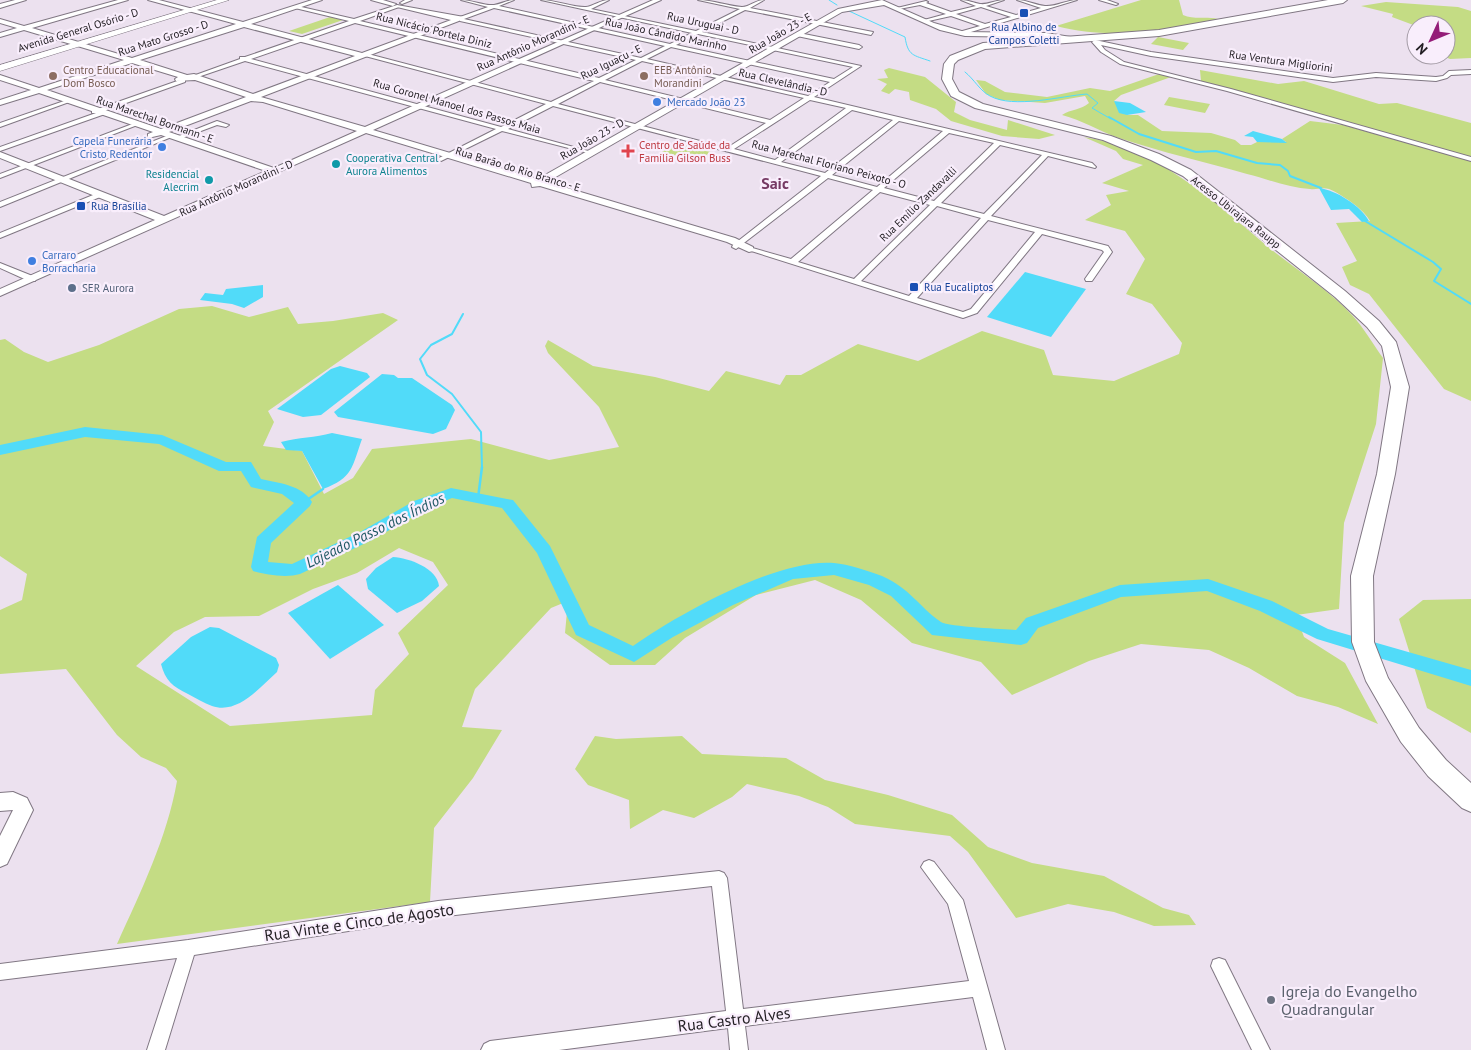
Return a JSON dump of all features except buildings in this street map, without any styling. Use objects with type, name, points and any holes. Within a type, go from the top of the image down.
[{"type":"highway","points":[[1073,38],[1093,40],[1185,29],[1293,7],[1343,0]]},
{"type":"highway","name":"Acesso Ubirajara Raupp","points":[[1073,38],[996,44],[973,49],[959,55],[949,64],[947,79],[955,94],[979,106],[1107,138],[1156,157],[1187,174],[1340,294],[1373,324],[1390,345],[1400,387],[1386,474],[1362,576],[1361,624],[1369,660],[1391,707],[1437,768],[1471,800]]},
{"type":"main road","points":[[191,9],[219,0]]},
{"type":"main road","points":[[191,9],[226,0]]},
{"type":"main road","name":"Avenida General Osório - D","points":[[0,67],[191,9]]},
{"type":"street","points":[[0,5],[16,0]]},
{"type":"street","points":[[0,5],[23,0]]},
{"type":"street","points":[[88,9],[117,0]]},
{"type":"street","points":[[0,34],[125,0]]},
{"type":"street","name":"Rua Marechal Floriano Peixoto - O","points":[[151,0],[191,9]]},
{"type":"street","name":"Rua Marechal Floriano Peixoto - O","points":[[160,0],[1105,248],[1108,252],[1089,280]]},
{"type":"street","name":"Rua Mato Grosso - D","points":[[0,103],[319,0]]},
{"type":"street","name":"Rua Clevelândia - D","points":[[374,0],[399,4]]},
{"type":"street","name":"Rua Clevelândia - D","points":[[384,0],[725,78],[1046,154],[1093,167]]},
{"type":"street","name":"Rua João Cândido Marinho","points":[[463,0],[834,81]]},
{"type":"street","points":[[0,205],[59,182],[209,116],[512,0]]},
{"type":"street","name":"Rua Uruguai - D","points":[[543,0],[858,66],[834,81]]},
{"type":"street","points":[[586,9],[606,0]]},
{"type":"street","name":"Rua Antônio Morandini - E","points":[[472,83],[658,0]]},
{"type":"street","points":[[700,0],[871,34]]},
{"type":"street","name":"Rua Iguaçu - E","points":[[445,157],[762,0]]},
{"type":"street","points":[[877,0],[926,21],[961,33],[979,35],[1038,34],[1073,38]]},
{"type":"street","points":[[899,8],[932,0]]},
{"type":"street","points":[[963,0],[1016,16]]},
{"type":"street","points":[[926,21],[1002,0]]},
{"type":"street","points":[[1019,0],[1046,8]]},
{"type":"street","points":[[961,33],[1075,0]]},
{"type":"street","points":[[1101,0],[1116,4]]},
{"type":"street","name":"Rua João 23 - E","points":[[637,126],[846,8],[886,3]]},
{"type":"street","points":[[920,3],[985,26]]},
{"type":"street","points":[[0,149],[186,78],[399,4]]},
{"type":"street","name":"Rua Nicácio Portela Diniz","points":[[297,7],[771,122]]},
{"type":"street","name":"Rua Barão do Rio Branco - E","points":[[0,22],[216,87],[243,98],[253,99],[535,184],[962,315],[974,311],[1040,231]]},
{"type":"street","points":[[799,35],[859,47]]},
{"type":"street","points":[[1093,40],[1103,51],[1122,64],[1229,90],[1471,160]]},
{"type":"street","name":"Rua Ventura Migliorini","points":[[1093,40],[1151,54],[1333,80],[1376,75],[1436,79],[1446,77],[1449,73],[1471,72]]},
{"type":"street","name":"Rua Coronel Manoel dos Passos Maia","points":[[246,57],[590,154]]},
{"type":"street","name":"Rua Marechal Bormann - E","points":[[0,81],[10,81],[70,101],[128,128],[163,136],[274,171]]},
{"type":"street","name":"Rua Marechal Bormann - E","points":[[0,81],[29,94],[60,104],[137,124],[200,153],[264,176]]},
{"type":"street","points":[[728,150],[834,81]]},
{"type":"street","name":"Rua Antônio Morandini - D","points":[[0,293],[472,83]]},
{"type":"street","points":[[0,125],[70,101]]},
{"type":"street","points":[[776,162],[851,108]]},
{"type":"street","points":[[742,247],[826,175],[898,119]]},
{"type":"street","points":[[163,136],[217,123],[226,125]]},
{"type":"street","points":[[0,176],[137,124]]},
{"type":"street","name":"Rua João 23 - D","points":[[535,184],[637,126]]},
{"type":"street","points":[[792,262],[947,131]]},
{"type":"street","name":"Rua Emílio Zandavalli","points":[[856,281],[934,203],[998,143]]},
{"type":"street","points":[[200,153],[210,150]]},
{"type":"street","points":[[912,299],[1046,154]]},
{"type":"street","points":[[0,155],[23,167],[160,222]]},
{"type":"street","points":[[0,161],[23,167]]},
{"type":"street","points":[[0,236],[97,197]]},
{"type":"street","points":[[0,265],[32,279]]},
{"type":"street","points":[[0,802],[13,801],[20,804],[23,810],[0,857]]},
{"type":"street","points":[[929,867],[955,900],[996,1050]]},
{"type":"street","name":"Rua Vinte e Cinco de Agosto","points":[[0,972],[188,948],[438,909],[719,878],[735,1019]]},
{"type":"street","points":[[156,1050],[188,948]]},
{"type":"street","points":[[1219,966],[1261,1050]]},
{"type":"street","name":"Rua Castro Alves","points":[[490,1050],[978,988]]},
{"type":"street","points":[[735,1019],[739,1050]]},
{"type":"green space","points":[[1141,0],[1179,0],[1183,15],[1218,19],[1157,30],[1117,33],[1076,30],[1056,26]]},
{"type":"green space","points":[[1386,2],[1458,7],[1471,11],[1471,58],[1456,59],[1456,15],[1406,15],[1406,22],[1392,17],[1393,14],[1361,6]]},
{"type":"green space","points":[[330,17],[343,20],[302,34],[289,31]]},
{"type":"green space","points":[[1158,37],[1189,43],[1183,50],[1151,44]]},
{"type":"green space","points":[[889,68],[925,77],[956,102],[954,112],[970,120],[1007,130],[1008,120],[1055,135],[1039,139],[1002,136],[951,121],[936,109],[910,100],[909,92],[895,89],[889,94],[881,91],[887,84],[877,79],[888,78],[884,70]]},
{"type":"green space","points":[[1200,70],[1278,84],[1304,81],[1379,104],[1397,103],[1471,123],[1471,158],[1201,81]]},
{"type":"green space","points":[[1159,74],[1171,77],[1121,95],[1114,101],[1127,115],[1138,115],[1162,131],[1211,133],[1235,140],[1241,145],[1251,145],[1257,142],[1286,142],[1282,139],[1310,121],[1343,125],[1471,161],[1471,401],[1444,389],[1369,294],[1350,285],[1342,267],[1357,261],[1336,223],[1370,221],[1358,207],[1346,198],[1329,189],[1310,189],[1287,185],[1151,148],[1119,138],[1062,115],[1089,103],[1085,96],[1045,103],[1000,100],[986,94],[976,80],[985,81],[1005,92],[1047,97],[1090,88],[1110,91]]},
{"type":"green space","points":[[1169,97],[1210,104],[1205,113],[1164,105]]},
{"type":"green space","points":[[1084,137],[1110,143],[1135,152],[1182,178],[1204,194],[1342,305],[1360,325],[1383,358],[1376,424],[1344,523],[1339,609],[1296,615],[1304,637],[1345,663],[1378,724],[1338,707],[1297,696],[1249,668],[1209,650],[1141,644],[1089,661],[1012,695],[981,662],[912,643],[861,600],[815,580],[756,595],[685,638],[655,665],[610,665],[565,633],[568,601],[551,608],[475,689],[462,727],[502,730],[473,778],[434,828],[430,902],[117,944],[160,844],[173,802],[177,781],[166,768],[141,757],[117,735],[66,669],[0,674],[0,610],[22,600],[27,574],[0,556],[0,340],[5,339],[24,352],[48,362],[99,345],[179,309],[212,306],[249,317],[288,307],[298,324],[333,321],[383,313],[398,320],[268,411],[274,422],[263,446],[302,451],[324,494],[353,478],[372,449],[471,439],[549,460],[619,447],[599,407],[548,353],[545,346],[548,340],[593,366],[655,377],[709,391],[726,371],[780,385],[786,375],[801,375],[858,344],[918,361],[982,331],[1044,350],[1053,375],[1114,381],[1179,354],[1182,343],[1152,304],[1126,294],[1145,259],[1125,231],[1085,220],[1111,205],[1106,195],[1129,191],[1102,183],[1143,165],[1123,159],[1116,151]],"holes":[[[399,548],[433,562],[448,585],[398,633],[409,654],[375,690],[372,715],[230,726],[136,666],[174,632],[205,617],[259,616],[313,589],[357,573]]]},
{"type":"green space","points":[[677,143],[711,152],[697,161],[662,152]]},
{"type":"green space","points":[[1471,599],[1471,733],[1427,708],[1399,619],[1423,600]]},
{"type":"green space","points":[[595,736],[616,739],[682,736],[702,754],[786,758],[825,780],[888,795],[952,815],[988,847],[1032,863],[1104,876],[1163,908],[1189,915],[1196,925],[1154,926],[1114,912],[1068,904],[1016,918],[968,852],[950,836],[855,824],[828,807],[799,796],[747,784],[732,797],[694,818],[663,810],[630,829],[629,800],[588,785],[575,769]]},
{"type":"water","points":[[1114,101],[1130,103],[1146,112],[1127,115],[1119,113]]},
{"type":"water","points":[[1253,131],[1282,139],[1287,143],[1257,142],[1253,137],[1244,136]]},
{"type":"water","points":[[1319,188],[1340,195],[1354,204],[1369,221],[1362,222],[1349,209],[1331,210]]},
{"type":"water","points":[[1025,272],[1086,289],[1051,337],[987,317]]},
{"type":"water","points":[[263,285],[263,297],[244,308],[232,304],[200,300],[205,293],[223,295],[226,289]]},
{"type":"water","points":[[340,366],[367,373],[370,377],[321,415],[303,417],[277,409],[331,369]]},
{"type":"water","points":[[382,374],[394,375],[398,378],[412,378],[452,405],[455,410],[446,429],[433,434],[338,417],[334,412]]},
{"type":"water","points":[[332,433],[362,439],[353,464],[346,476],[323,489],[302,451],[286,450],[281,442]]},
{"type":"water","points":[[393,557],[407,559],[428,569],[437,580],[439,586],[422,601],[397,613],[368,589],[366,579],[376,568]]},
{"type":"water","points":[[338,585],[384,625],[330,659],[288,613]]},
{"type":"water","points":[[210,627],[219,628],[276,658],[279,665],[277,672],[256,692],[231,707],[212,706],[178,689],[167,679],[161,664],[191,637]]},
{"type":"waterway","points":[[829,0],[837,5]]},
{"type":"waterway","points":[[849,11],[905,37],[912,54],[930,61]]},
{"type":"waterway","points":[[965,72],[986,94],[1000,100],[1024,102],[1087,94],[1098,103],[1092,108],[1111,119]]},
{"type":"waterway","points":[[1109,117],[1139,134],[1196,152],[1216,151],[1257,163],[1280,165],[1288,171],[1290,176],[1321,188]]},
{"type":"waterway","points":[[1365,221],[1433,262],[1441,269],[1434,281],[1471,304]]},
{"type":"waterway","points":[[463,314],[452,334],[431,345],[420,359],[427,375],[452,394],[481,432],[482,467]]},
{"type":"waterway","name":"Lajeado Passo dos Índios","points":[[0,450],[85,432],[162,440],[224,467],[246,466],[256,483],[287,490],[304,502],[263,541],[259,567],[294,570],[366,536],[420,505],[451,493],[507,504],[544,550],[582,630],[634,655],[667,632],[727,600],[791,573],[834,569],[874,580],[897,591],[938,630],[1021,638],[1032,623],[1120,591],[1208,585],[1266,606],[1323,634],[1471,678]]},
{"type":"waterway","points":[[478,498],[482,467]]},
{"type":"waterway","points":[[304,502],[323,489]]},
{"type":"place","name":"Rua Albino de Campos Coletti","points":[[1024,13]]},
{"type":"place","name":"Centro Educacional Dom Bosco","points":[[53,76]]},
{"type":"place","name":"EEB Antônio Morandini","points":[[644,76]]},
{"type":"place","name":"Mercado João 23","points":[[657,102]]},
{"type":"place","name":"Capela Funerária Cristo Redentor","points":[[162,147]]},
{"type":"place","name":"Centro de Saúde da Família Gilson Buss","points":[[628,151]]},
{"type":"place","name":"Cooperativa Central Aurora Alimentos","points":[[336,164]]},
{"type":"place","name":"Residencial Alecrim","points":[[209,180]]},
{"type":"place","name":"Rua Brasília","points":[[81,206]]},
{"type":"place","name":"Carraro Borracharia","points":[[32,261]]},
{"type":"place","name":"Rua Eucaliptos","points":[[914,287]]},
{"type":"place","name":"SER Aurora","points":[[72,288]]},
{"type":"place","name":"Igreja do Evangelho Quadrangular","points":[[1271,1000]]},
{"type":"district","name":"Saic","points":[[775,183]]}]
